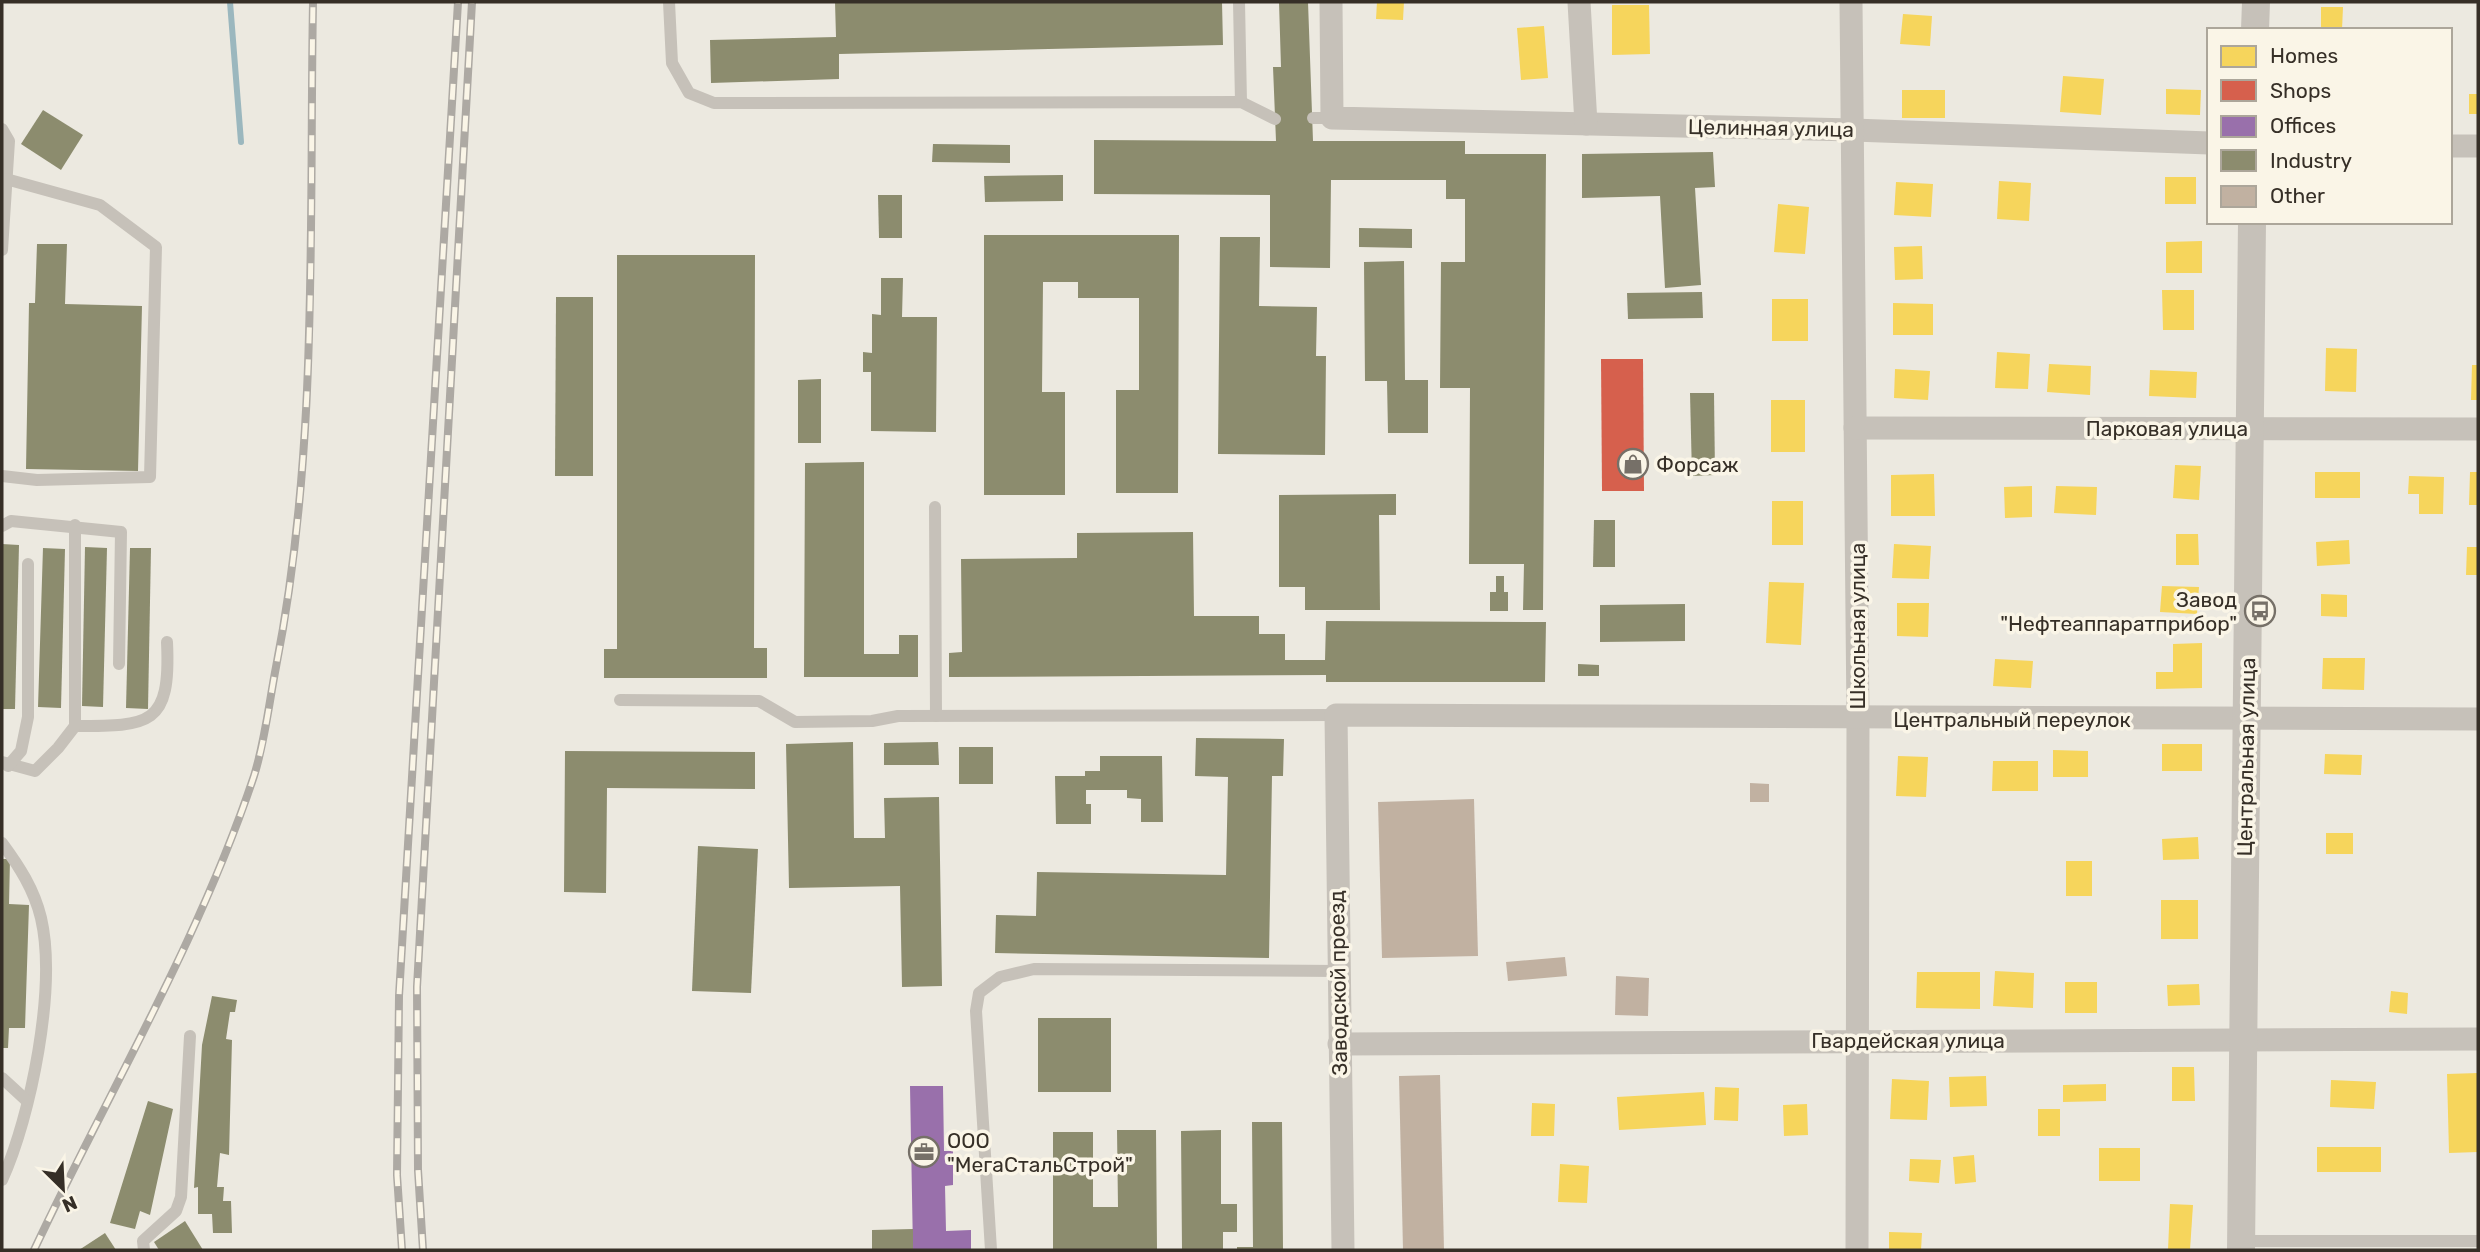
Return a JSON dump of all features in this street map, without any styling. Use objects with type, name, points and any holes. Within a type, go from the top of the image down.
[{"type":"street","name":"Целинная улица","points":[[1331,2],[1322,118],[1853,130],[2207,143]]},
{"type":"street","points":[[1579,2],[1586,124]]},
{"type":"street","name":"Школьная улица","points":[[1851,2],[1858,718],[1857,1250]]},
{"type":"street","points":[[2255,28],[2256,2]]},
{"type":"street","points":[[2452,146],[2478,146]]},
{"type":"street","name":"Центральная улица","points":[[2241,1246],[2245,1038],[2245,720],[2252,428],[2252,224]]},
{"type":"street","name":"Парковая улица","points":[[1856,428],[2478,429]]},
{"type":"street","name":"Центральный переулок","points":[[1335,715],[2478,719]]},
{"type":"street","name":"Заводской проезд","points":[[1335,715],[1343,1250]]},
{"type":"street","name":"Гвардейская улица","points":[[1339,1044],[2478,1039]]},
{"type":"lane","points":[[669,2],[672,63],[689,93],[714,103],[1241,102],[1275,119]]},
{"type":"lane","points":[[1238,2],[1241,102]]},
{"type":"lane","points":[[2,129],[9,141],[2,250]]},
{"type":"lane","points":[[2,476],[37,480],[150,477],[156,247],[100,205],[6,179]]},
{"type":"lane","points":[[935,507],[936,716]]},
{"type":"lane","points":[[2,526],[11,521],[75,525],[121,532],[119,664]]},
{"type":"lane","points":[[5,764],[35,771],[75,726],[75,525]]},
{"type":"lane","points":[[5,764],[21,751],[28,717],[28,564]]},
{"type":"lane","points":[[75,726],[130,726],[155,714],[169,683],[167,642]]},
{"type":"lane","points":[[620,700],[758,701],[795,722],[872,722],[898,716],[1335,715]]},
{"type":"lane","points":[[2,843],[23,870],[41,919],[44,965],[41,1042],[33,1086],[26,1100],[2,1180]]},
{"type":"lane","points":[[991,1250],[976,1011],[979,993],[1000,977],[1034,969],[1338,971]]},
{"type":"lane","points":[[144,1250],[143,1241],[176,1210],[181,1197],[190,1036]]},
{"type":"lane","points":[[2,1078],[26,1100]]},
{"type":"lane","points":[[2241,1246],[2459,1246],[2478,1241]]},
{"type":"building: Homes","points":[[1377,2],[1404,2],[1403,20],[1376,19]]},
{"type":"building: Homes","points":[[1612,5],[1649,5],[1650,54],[1612,55]]},
{"type":"building: Homes","points":[[2321,7],[2343,7],[2342,28],[2321,28]]},
{"type":"building: Homes","points":[[1903,14],[1932,16],[1930,46],[1900,44]]},
{"type":"building: Homes","points":[[1544,26],[1548,78],[1521,80],[1517,28]]},
{"type":"building: Homes","points":[[2063,76],[2104,79],[2101,115],[2060,112]]},
{"type":"building: Homes","points":[[2166,89],[2201,90],[2200,115],[2166,114]]},
{"type":"building: Homes","points":[[1902,90],[1945,90],[1945,118],[1902,118]]},
{"type":"building: Homes","points":[[2469,94],[2478,94],[2478,114],[2469,114]]},
{"type":"building: Homes","points":[[2165,177],[2196,177],[2196,204],[2165,204]]},
{"type":"building: Homes","points":[[1999,181],[2031,183],[2029,221],[1997,219]]},
{"type":"building: Homes","points":[[1896,182],[1933,184],[1931,217],[1894,215]]},
{"type":"building: Homes","points":[[1778,204],[1809,207],[1805,254],[1774,252]]},
{"type":"building: Homes","points":[[2202,241],[2202,273],[2166,273],[2166,242]]},
{"type":"building: Homes","points":[[1922,246],[1923,279],[1895,280],[1894,247]]},
{"type":"building: Homes","points":[[2162,290],[2194,290],[2194,330],[2163,330]]},
{"type":"building: Homes","points":[[1772,299],[1808,299],[1808,341],[1772,341]]},
{"type":"building: Homes","points":[[1893,303],[1933,304],[1933,335],[1893,335]]},
{"type":"building: Homes","points":[[2326,348],[2357,349],[2356,392],[2325,391]]},
{"type":"building: Homes","points":[[1997,352],[2030,354],[2028,389],[1995,388]]},
{"type":"building: Homes","points":[[2049,364],[2091,366],[2090,395],[2047,392]]},
{"type":"building: Homes","points":[[2472,365],[2478,365],[2478,400],[2471,400]]},
{"type":"building: Homes","points":[[1895,369],[1930,371],[1928,400],[1894,398]]},
{"type":"building: Homes","points":[[2150,370],[2197,372],[2196,398],[2149,396]]},
{"type":"building: Homes","points":[[1771,400],[1805,400],[1805,452],[1771,452]]},
{"type":"building: Homes","points":[[2175,465],[2201,466],[2199,500],[2173,498]]},
{"type":"building: Homes","points":[[2315,472],[2360,472],[2360,498],[2315,498]]},
{"type":"building: Homes","points":[[2470,472],[2478,472],[2478,505],[2469,505]]},
{"type":"building: Homes","points":[[1934,474],[1935,516],[1891,516],[1891,475]]},
{"type":"building: Homes","points":[[2409,476],[2444,477],[2443,514],[2419,514],[2419,494],[2408,494]]},
{"type":"building: Homes","points":[[2032,486],[2032,517],[2005,518],[2004,487]]},
{"type":"building: Homes","points":[[2056,486],[2097,487],[2096,515],[2054,513]]},
{"type":"building: Homes","points":[[1772,501],[1803,501],[1803,545],[1772,545]]},
{"type":"building: Homes","points":[[2176,534],[2198,534],[2199,565],[2176,565]]},
{"type":"building: Homes","points":[[2349,540],[2350,564],[2317,566],[2316,542]]},
{"type":"building: Homes","points":[[1894,544],[1931,546],[1929,579],[1892,578]]},
{"type":"building: Homes","points":[[2467,547],[2478,547],[2478,575],[2466,575]]},
{"type":"building: Homes","points":[[1769,582],[1804,583],[1801,645],[1766,643]]},
{"type":"building: Homes","points":[[2162,586],[2199,587],[2197,614],[2160,612]]},
{"type":"building: Homes","points":[[2321,594],[2347,595],[2347,617],[2321,616]]},
{"type":"building: Homes","points":[[1897,603],[1929,603],[1928,637],[1897,636]]},
{"type":"building: Homes","points":[[2202,643],[2202,688],[2156,689],[2156,672],[2173,672],[2173,644]]},
{"type":"building: Homes","points":[[2323,658],[2365,658],[2364,690],[2322,689]]},
{"type":"building: Homes","points":[[1995,659],[2033,661],[2031,688],[1993,686]]},
{"type":"building: Homes","points":[[2162,744],[2202,744],[2202,771],[2162,771]]},
{"type":"building: Homes","points":[[2053,750],[2088,751],[2088,777],[2053,777]]},
{"type":"building: Homes","points":[[2325,754],[2362,755],[2361,775],[2324,774]]},
{"type":"building: Homes","points":[[1898,756],[1928,757],[1926,797],[1896,796]]},
{"type":"building: Homes","points":[[1993,761],[2038,761],[2038,791],[1992,791]]},
{"type":"building: Homes","points":[[2326,833],[2353,833],[2353,854],[2326,854]]},
{"type":"building: Homes","points":[[2198,837],[2199,859],[2163,860],[2162,839]]},
{"type":"building: Homes","points":[[2066,861],[2092,861],[2092,896],[2066,896]]},
{"type":"building: Homes","points":[[2161,900],[2198,900],[2198,939],[2161,939]]},
{"type":"building: Homes","points":[[1995,971],[2034,973],[2033,1008],[1993,1006]]},
{"type":"building: Homes","points":[[1917,972],[1980,972],[1980,1009],[1916,1008]]},
{"type":"building: Homes","points":[[2065,982],[2097,982],[2097,1013],[2065,1013]]},
{"type":"building: Homes","points":[[2199,984],[2200,1005],[2168,1006],[2167,985]]},
{"type":"building: Homes","points":[[2391,991],[2408,993],[2407,1014],[2389,1012]]},
{"type":"building: Homes","points":[[2172,1067],[2194,1067],[2195,1101],[2172,1101]]},
{"type":"building: Homes","points":[[2478,1073],[2478,1152],[2449,1153],[2447,1074]]},
{"type":"building: Homes","points":[[1986,1076],[1987,1106],[1950,1107],[1949,1077]]},
{"type":"building: Homes","points":[[1892,1079],[1929,1081],[1927,1120],[1890,1119]]},
{"type":"building: Homes","points":[[2331,1080],[2376,1082],[2374,1109],[2330,1107]]},
{"type":"building: Homes","points":[[2106,1084],[2106,1101],[2063,1102],[2063,1085]]},
{"type":"building: Homes","points":[[1715,1087],[1739,1088],[1738,1121],[1714,1120]]},
{"type":"building: Homes","points":[[1704,1092],[1706,1125],[1619,1130],[1617,1097]]},
{"type":"building: Homes","points":[[1532,1103],[1555,1104],[1554,1136],[1531,1136]]},
{"type":"building: Homes","points":[[1807,1104],[1808,1135],[1784,1136],[1783,1105]]},
{"type":"building: Homes","points":[[2038,1109],[2060,1109],[2060,1136],[2038,1136]]},
{"type":"building: Homes","points":[[2317,1147],[2381,1147],[2381,1172],[2317,1172]]},
{"type":"building: Homes","points":[[2099,1148],[2140,1148],[2140,1181],[2099,1181]]},
{"type":"building: Homes","points":[[1974,1155],[1976,1182],[1955,1184],[1953,1157]]},
{"type":"building: Homes","points":[[1910,1159],[1941,1160],[1939,1183],[1909,1181]]},
{"type":"building: Homes","points":[[1560,1164],[1589,1166],[1587,1203],[1558,1202]]},
{"type":"building: Homes","points":[[2170,1204],[2193,1205],[2190,1250],[2168,1250]]},
{"type":"building: Homes","points":[[1889,1232],[1922,1233],[1921,1250],[1889,1250]]},
{"type":"building: Shops","points":[[1601,359],[1643,359],[1644,491],[1602,491]]},
{"type":"building: Offices","points":[[910,1086],[943,1086],[944,1151],[953,1151],[953,1185],[945,1186],[946,1231],[971,1230],[971,1250],[913,1250]]},
{"type":"building: Industry","points":[[835,2],[1222,2],[1223,45],[839,54],[839,79],[711,83],[710,40],[836,37]]},
{"type":"building: Industry","points":[[1279,2],[1308,2],[1313,141],[1465,141],[1465,154],[1546,154],[1543,610],[1523,610],[1524,564],[1469,564],[1470,388],[1440,388],[1441,262],[1465,262],[1465,199],[1446,199],[1446,180],[1331,180],[1330,268],[1270,267],[1270,195],[1094,194],[1094,140],[1276,141],[1273,67],[1281,67]]},
{"type":"building: Industry","points":[[43,110],[83,135],[61,170],[21,144]]},
{"type":"building: Industry","points":[[933,144],[1010,145],[1010,163],[932,162]]},
{"type":"building: Industry","points":[[1713,152],[1715,187],[1695,188],[1701,285],[1665,288],[1660,196],[1582,198],[1582,154]]},
{"type":"building: Industry","points":[[1063,175],[1063,201],[985,202],[984,176]]},
{"type":"building: Industry","points":[[878,195],[902,195],[902,238],[879,238]]},
{"type":"building: Industry","points":[[1359,228],[1412,229],[1412,248],[1359,247]]},
{"type":"building: Industry","points":[[984,235],[1179,235],[1178,493],[1116,493],[1116,390],[1139,390],[1139,298],[1078,298],[1078,282],[1043,282],[1042,392],[1065,392],[1065,495],[984,495]]},
{"type":"building: Industry","points":[[1220,237],[1260,237],[1259,306],[1317,307],[1316,356],[1326,356],[1325,455],[1218,454]]},
{"type":"building: Industry","points":[[37,244],[67,244],[65,304],[142,306],[138,471],[26,469],[29,303],[35,303]]},
{"type":"building: Industry","points":[[617,255],[755,255],[754,648],[767,648],[767,678],[604,678],[604,649],[617,649]]},
{"type":"building: Industry","points":[[1404,261],[1405,380],[1428,380],[1428,433],[1388,433],[1387,381],[1365,381],[1364,262]]},
{"type":"building: Industry","points":[[881,278],[903,278],[902,317],[937,317],[936,432],[871,431],[871,372],[863,372],[863,352],[872,353],[872,314],[881,315]]},
{"type":"building: Industry","points":[[1702,292],[1703,318],[1628,319],[1627,293]]},
{"type":"building: Industry","points":[[556,297],[593,297],[593,476],[555,476]]},
{"type":"building: Industry","points":[[821,379],[821,443],[798,443],[798,380]]},
{"type":"building: Industry","points":[[1690,393],[1714,393],[1715,475],[1692,476]]},
{"type":"building: Industry","points":[[864,462],[864,654],[899,654],[899,635],[918,635],[918,677],[804,677],[805,463]]},
{"type":"building: Industry","points":[[1396,494],[1396,515],[1379,515],[1380,610],[1305,610],[1305,587],[1279,587],[1279,495]]},
{"type":"building: Industry","points":[[1594,520],[1615,520],[1615,567],[1593,567]]},
{"type":"building: Industry","points":[[1193,532],[1194,616],[1259,616],[1259,634],[1285,634],[1285,660],[1325,660],[1326,621],[1546,622],[1545,682],[1326,682],[1326,675],[949,677],[949,653],[962,652],[961,559],[1077,558],[1077,533]]},
{"type":"building: Industry","points":[[2,544],[19,545],[15,709],[2,709]]},
{"type":"building: Industry","points":[[85,547],[107,548],[103,707],[82,706]]},
{"type":"building: Industry","points":[[43,548],[65,549],[61,708],[38,707]]},
{"type":"building: Industry","points":[[130,548],[151,548],[148,709],[126,708]]},
{"type":"building: Industry","points":[[1496,576],[1504,576],[1504,592],[1508,592],[1508,611],[1490,611],[1490,592],[1496,592]]},
{"type":"building: Industry","points":[[1685,604],[1685,641],[1600,642],[1600,605]]},
{"type":"building: Industry","points":[[1578,664],[1599,665],[1599,676],[1578,676]]},
{"type":"building: Industry","points":[[1196,738],[1284,739],[1283,776],[1272,776],[1269,958],[995,953],[996,915],[1036,916],[1037,872],[1226,875],[1228,777],[1195,776]]},
{"type":"building: Industry","points":[[853,742],[854,838],[885,838],[884,798],[939,797],[942,986],[902,987],[900,886],[789,888],[786,744]]},
{"type":"building: Industry","points":[[938,742],[939,765],[884,765],[884,743]]},
{"type":"building: Industry","points":[[959,747],[993,747],[993,784],[959,784]]},
{"type":"building: Industry","points":[[565,751],[755,752],[755,789],[607,788],[606,893],[564,892]]},
{"type":"building: Industry","points":[[1100,756],[1162,756],[1163,822],[1141,822],[1141,799],[1127,798],[1127,790],[1086,790],[1086,804],[1091,804],[1091,824],[1056,824],[1055,776],[1085,776],[1085,771],[1100,771]]},
{"type":"building: Industry","points":[[698,846],[758,849],[751,993],[692,991]]},
{"type":"building: Industry","points":[[2,859],[10,859],[9,904],[29,905],[25,1028],[9,1028],[8,1048],[2,1048]]},
{"type":"building: Industry","points":[[212,996],[237,1000],[235,1012],[230,1012],[226,1039],[232,1040],[229,1155],[220,1153],[217,1187],[224,1187],[223,1201],[231,1201],[232,1233],[213,1233],[212,1214],[198,1214],[198,1187],[194,1188],[202,1045]]},
{"type":"building: Industry","points":[[1038,1018],[1111,1018],[1111,1092],[1038,1092]]},
{"type":"building: Industry","points":[[148,1101],[173,1109],[150,1215],[140,1211],[135,1229],[110,1223]]},
{"type":"building: Industry","points":[[1252,1122],[1282,1122],[1283,1250],[1237,1250],[1237,1247],[1253,1247]]},
{"type":"building: Industry","points":[[1117,1130],[1156,1130],[1157,1250],[1053,1250],[1053,1132],[1093,1132],[1093,1207],[1118,1207]]},
{"type":"building: Industry","points":[[1221,1130],[1221,1204],[1237,1204],[1237,1232],[1223,1232],[1223,1250],[1182,1250],[1181,1131]]},
{"type":"building: Industry","points":[[185,1221],[203,1250],[159,1250],[154,1242]]},
{"type":"building: Industry","points":[[913,1229],[913,1249],[872,1250],[872,1230]]},
{"type":"building: Industry","points":[[105,1233],[116,1250],[79,1250]]},
{"type":"building: Other","points":[[1750,783],[1769,784],[1769,802],[1750,802]]},
{"type":"building: Other","points":[[1474,799],[1478,956],[1382,958],[1378,802]]},
{"type":"building: Other","points":[[1565,957],[1567,976],[1508,981],[1506,962]]},
{"type":"building: Other","points":[[1616,976],[1649,978],[1648,1016],[1615,1015]]},
{"type":"building: Other","points":[[1440,1075],[1444,1250],[1403,1250],[1399,1076]]},
{"type":"waterway","points":[[230,2],[241,142]]},
{"type":"railway","points":[[34,1250],[207,898],[232,837],[261,749],[290,585],[306,419],[311,252],[313,2]]},
{"type":"railway","points":[[402,1250],[397,1175],[399,996],[458,2]]},
{"type":"railway","points":[[423,1250],[418,1170],[417,987],[472,2]]},
{"type":"place","name":"Форсаж","points":[[1633,464]]},
{"type":"place","name":"Завод \"Нефтеаппаратприбор\"","points":[[2260,611]]},
{"type":"place","name":"ООО \"МегаСтальСтрой\"","points":[[924,1152]]}]
